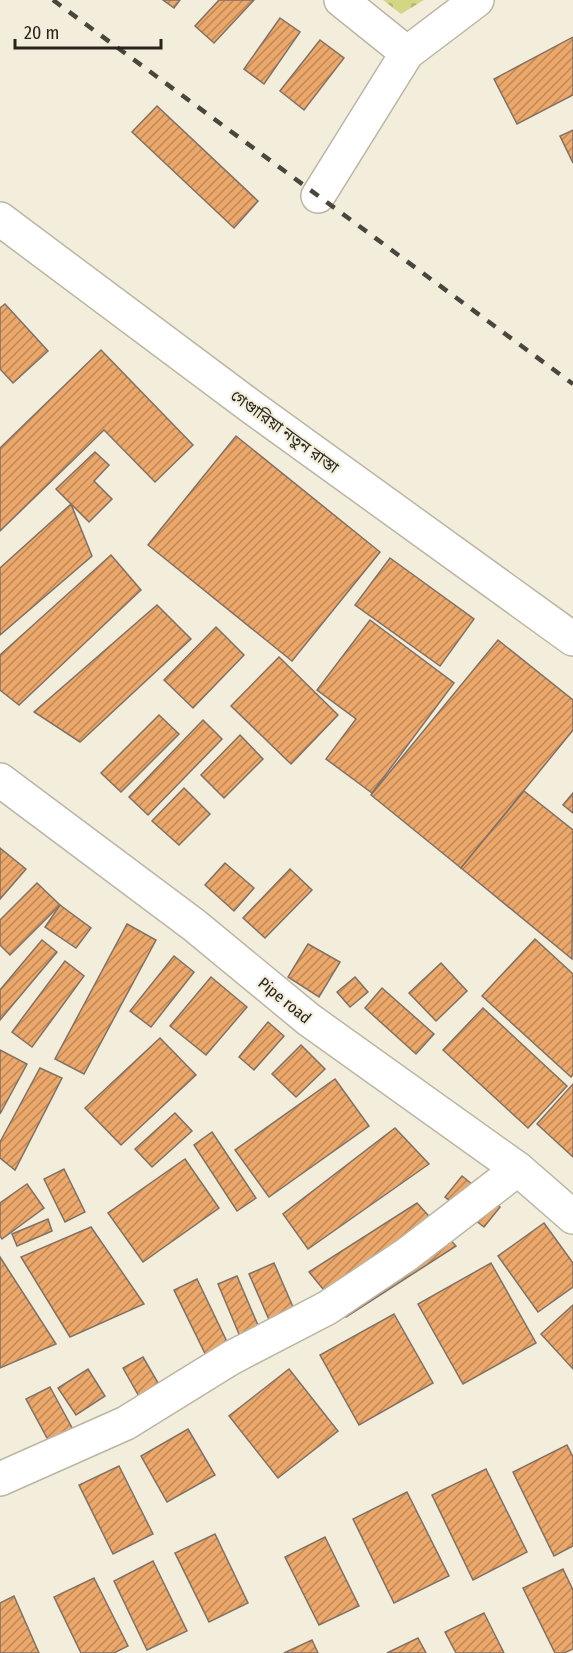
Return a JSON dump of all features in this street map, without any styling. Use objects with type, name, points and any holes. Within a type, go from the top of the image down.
[{"type":"street","points":[[341,0],[407,53]]},
{"type":"street","points":[[318,196],[407,53],[477,0]]},
{"type":"street","name":"গেণ্ডারিয়া নতুন রাস্তা","points":[[0,219],[253,408],[573,639]]},
{"type":"street","name":"Pipe road","points":[[0,780],[194,925],[308,1019],[518,1169],[573,1216]]},
{"type":"street","points":[[0,1479],[126,1423],[231,1358],[327,1308],[406,1255],[518,1169]]},
{"type":"green space","points":[[383,0],[424,0],[401,14]]},
{"type":"building","points":[[163,0],[180,0],[174,8]]},
{"type":"building","points":[[219,0],[254,0],[214,43],[195,26]]},
{"type":"building","points":[[280,18],[300,32],[264,84],[244,69]]},
{"type":"building","points":[[573,37],[573,95],[517,124],[494,79]]},
{"type":"building","points":[[320,40],[344,58],[304,110],[280,91]]},
{"type":"building","points":[[157,106],[258,201],[234,228],[132,132]]},
{"type":"building","points":[[573,130],[573,163],[560,136]]},
{"type":"building","points":[[5,304],[48,351],[13,383],[0,369],[0,308]]},
{"type":"building","points":[[101,350],[193,445],[155,482],[104,430],[0,531],[0,448]]},
{"type":"building","points":[[236,436],[380,552],[292,661],[148,545]]},
{"type":"building","points":[[95,452],[109,465],[94,481],[112,499],[89,522],[56,489]]},
{"type":"building","points":[[71,504],[92,556],[0,635],[0,568]]},
{"type":"building","points":[[111,555],[141,590],[19,705],[0,690],[0,655]]},
{"type":"building","points":[[390,558],[474,619],[440,666],[355,605]]},
{"type":"building","points":[[157,605],[191,639],[80,742],[34,712]]},
{"type":"building","points":[[370,620],[454,683],[372,793],[326,759],[356,719],[317,690]]},
{"type":"building","points":[[216,627],[244,655],[193,708],[164,680]]},
{"type":"building","points":[[498,640],[573,700],[573,730],[461,868],[371,795]]},
{"type":"building","points":[[279,657],[338,715],[291,764],[231,706]]},
{"type":"building","points":[[159,715],[179,734],[121,792],[101,773]]},
{"type":"building","points":[[203,720],[222,739],[148,815],[129,797]]},
{"type":"building","points":[[240,735],[263,759],[224,798],[201,775]]},
{"type":"building","points":[[184,788],[210,814],[179,845],[152,821]]},
{"type":"building","points":[[524,791],[573,830],[572,959],[461,868]]},
{"type":"building","points":[[573,793],[573,813],[563,805]]},
{"type":"building","points":[[0,848],[26,869],[0,899]]},
{"type":"building","points":[[225,863],[254,888],[234,911],[205,885]]},
{"type":"building","points":[[290,869],[312,890],[265,938],[243,918]]},
{"type":"building","points":[[37,883],[60,905],[10,955],[0,945],[0,920]]},
{"type":"building","points":[[60,905],[91,928],[76,948],[45,927]]},
{"type":"building","points":[[127,924],[156,940],[84,1074],[55,1059]]},
{"type":"building","points":[[535,939],[573,974],[573,1075],[571,1077],[482,996]]},
{"type":"building","points":[[42,940],[57,952],[0,1020],[0,990]]},
{"type":"building","points":[[308,944],[340,962],[319,997],[288,977]]},
{"type":"building","points":[[174,956],[194,972],[151,1027],[130,1011]]},
{"type":"building","points":[[65,961],[84,976],[32,1047],[12,1032]]},
{"type":"building","points":[[441,963],[467,991],[436,1021],[409,993]]},
{"type":"building","points":[[211,977],[247,1007],[206,1055],[170,1026]]},
{"type":"building","points":[[355,977],[368,992],[350,1007],[337,992]]},
{"type":"building","points":[[382,988],[434,1034],[416,1054],[365,1008]]},
{"type":"building","points":[[483,1008],[567,1086],[528,1128],[443,1050]]},
{"type":"building","points":[[268,1022],[284,1036],[254,1070],[239,1057]]},
{"type":"building","points":[[160,1038],[196,1075],[121,1145],[85,1108]]},
{"type":"building","points":[[301,1045],[325,1069],[296,1097],[272,1074]]},
{"type":"building","points":[[0,1050],[27,1064],[0,1114]]},
{"type":"building","points":[[40,1068],[62,1078],[15,1170],[0,1158],[0,1142]]},
{"type":"building","points":[[335,1079],[369,1126],[269,1197],[235,1150]]},
{"type":"building","points":[[573,1084],[573,1157],[537,1124]]},
{"type":"building","points":[[175,1113],[192,1131],[152,1167],[135,1149]]},
{"type":"building","points":[[395,1128],[429,1164],[308,1249],[283,1214]]},
{"type":"building","points":[[212,1132],[256,1198],[237,1211],[194,1145]]},
{"type":"building","points":[[185,1159],[219,1208],[143,1262],[108,1213]]},
{"type":"building","points":[[64,1169],[85,1212],[65,1222],[44,1179]]},
{"type":"building","points":[[462,1176],[500,1207],[484,1227],[445,1197]]},
{"type":"building","points":[[27,1184],[44,1208],[2,1239],[0,1236],[0,1203]]},
{"type":"building","points":[[417,1203],[456,1246],[346,1317],[309,1272]]},
{"type":"building","points":[[48,1219],[52,1231],[17,1246],[12,1234]]},
{"type":"building","points":[[544,1223],[573,1263],[573,1287],[538,1312],[498,1256]]},
{"type":"building","points":[[91,1227],[144,1304],[70,1337],[21,1257]]},
{"type":"building","points":[[0,1257],[56,1344],[0,1368]]},
{"type":"building","points":[[274,1263],[303,1330],[278,1340],[249,1274]]},
{"type":"building","points":[[491,1263],[536,1343],[463,1384],[418,1304]]},
{"type":"building","points":[[237,1276],[263,1337],[244,1346],[218,1284]]},
{"type":"building","points":[[197,1279],[239,1367],[217,1378],[174,1290]]},
{"type":"building","points":[[573,1305],[573,1369],[541,1334]]},
{"type":"building","points":[[394,1314],[433,1383],[359,1425],[320,1355]]},
{"type":"building","points":[[143,1357],[165,1395],[145,1407],[123,1368]]},
{"type":"building","points":[[88,1369],[105,1396],[76,1415],[58,1388]]},
{"type":"building","points":[[289,1369],[338,1431],[278,1478],[229,1416]]},
{"type":"building","points":[[50,1387],[84,1450],[60,1462],[26,1399]]},
{"type":"building","points":[[188,1429],[215,1475],[167,1502],[141,1456]]},
{"type":"building","points":[[567,1445],[573,1457],[573,1546],[554,1556],[513,1472]]},
{"type":"building","points":[[119,1466],[153,1534],[113,1554],[79,1485]]},
{"type":"building","points":[[486,1469],[527,1552],[473,1580],[432,1495]]},
{"type":"building","points":[[407,1492],[449,1576],[394,1603],[353,1519]]},
{"type":"building","points":[[215,1534],[248,1603],[209,1622],[175,1553]]},
{"type":"building","points":[[325,1537],[359,1606],[319,1625],[285,1557]]},
{"type":"building","points":[[153,1561],[187,1631],[147,1650],[114,1581]]},
{"type":"building","points":[[563,1569],[573,1590],[573,1649],[564,1653],[555,1653],[523,1588]]},
{"type":"building","points":[[94,1578],[128,1646],[114,1653],[81,1653],[54,1597]]},
{"type":"building","points":[[14,1596],[39,1653],[0,1653],[0,1603]]},
{"type":"building","points":[[484,1613],[504,1653],[456,1653],[445,1632]]},
{"type":"building","points":[[418,1638],[426,1653],[387,1653]]},
{"type":"building","points":[[312,1640],[318,1653],[284,1653]]},
{"type":"railway","points":[[53,0],[573,384]]}]
